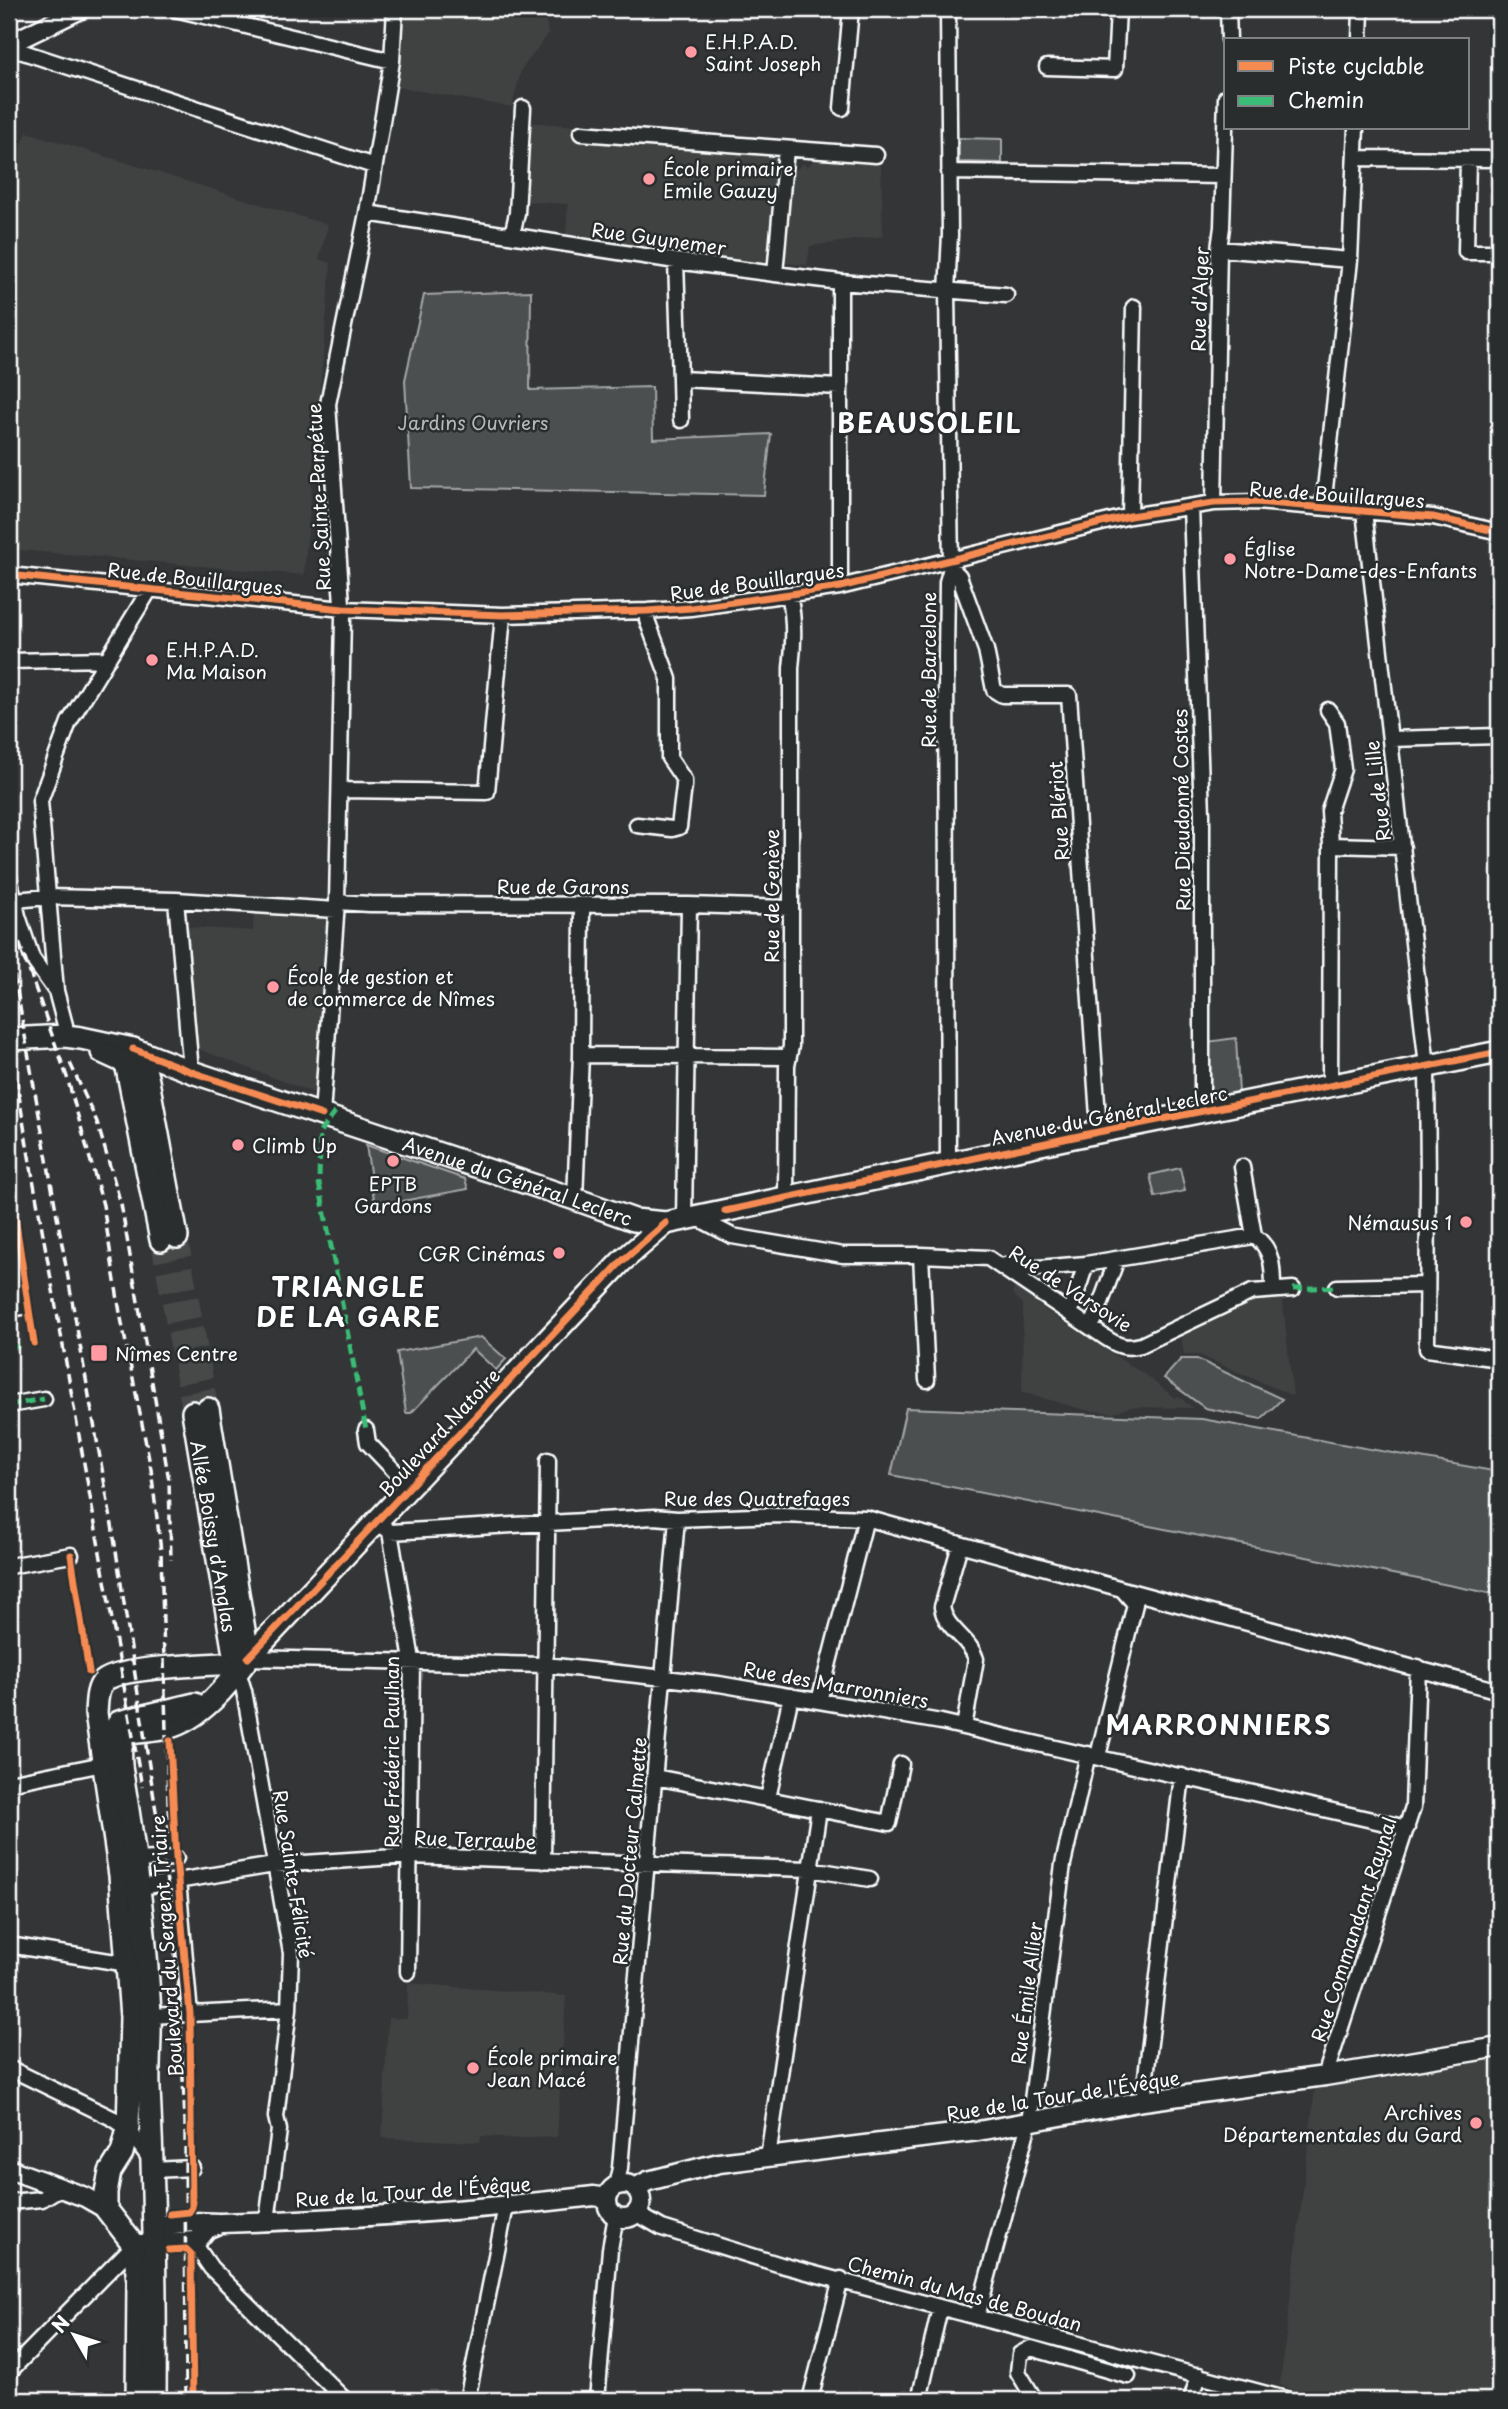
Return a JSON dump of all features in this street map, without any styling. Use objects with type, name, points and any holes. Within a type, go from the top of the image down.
[{"type":"main road","name":"Avenue du Général Leclerc","points":[[9,1027],[73,1031],[130,1056],[191,1071],[634,1220],[682,1220],[1099,1131],[1499,1052]]},
{"type":"main road","name":"Avenue du Général Leclerc","points":[[9,1039],[73,1031]]},
{"type":"main road","points":[[9,1053],[104,1052],[130,1056],[144,1065],[169,1239]]},
{"type":"main road","name":"Boulevard Natoire","points":[[112,1766],[129,1733],[170,1727],[199,1712],[211,1700],[235,1663],[384,1527],[409,1486],[621,1262],[644,1240],[682,1220]]},
{"type":"main road","name":"Allée Boissy d'Anglas","points":[[200,1410],[235,1663]]},
{"type":"main road","name":"Boulevard du Sergent Triaire","points":[[155,2400],[156,2229],[149,2084],[150,2016],[141,1887],[112,1766],[96,1713],[98,1692],[104,1681],[117,1675],[178,1666],[235,1663]]},
{"type":"main road","name":"Boulevard du Sergent Triaire","points":[[114,2214],[106,2192],[110,2172],[122,2153],[128,2129],[131,2018],[112,1766],[117,1760],[113,1738],[119,1722],[211,1700]]},
{"type":"main road","points":[[114,2214],[133,2225],[156,2229]]},
{"type":"main road","points":[[114,2214],[134,2245],[138,2281],[137,2400]]},
{"type":"street","points":[[81,9],[11,43],[20,51],[374,166]]},
{"type":"street","points":[[175,9],[392,61]]},
{"type":"street","name":"Rue Sainte-Perpétue","points":[[322,1115],[337,906],[343,609],[328,404],[368,213],[392,61],[395,9]]},
{"type":"street","points":[[842,108],[850,9]]},
{"type":"street","name":"Rue de Barcelone","points":[[948,9],[948,1164]]},
{"type":"street","points":[[1047,67],[1115,69],[1118,9]]},
{"type":"street","points":[[1228,9],[1229,38]]},
{"type":"street","points":[[1360,38],[1361,9]]},
{"type":"street","points":[[512,235],[517,213],[523,108]]},
{"type":"street","name":"Rue d'Alger","points":[[1214,503],[1219,249],[1225,130]]},
{"type":"street","points":[[1323,507],[1350,260],[1356,130]]},
{"type":"street","points":[[581,133],[876,155]]},
{"type":"street","points":[[775,274],[786,149]]},
{"type":"street","points":[[1355,158],[1499,159]]},
{"type":"street","points":[[1468,159],[1466,252],[1499,252]]},
{"type":"street","points":[[949,172],[1223,176]]},
{"type":"street","name":"Rue Guynemer","points":[[368,213],[775,274],[1006,295]]},
{"type":"street","points":[[1219,249],[1350,260]]},
{"type":"street","points":[[676,261],[681,420]]},
{"type":"street","points":[[840,282],[840,587]]},
{"type":"street","points":[[1130,516],[1134,307]]},
{"type":"street","points":[[680,379],[840,387]]},
{"type":"street","name":"Rue de Bouillargues","points":[[9,575],[343,609],[503,615],[647,611],[691,608],[840,587],[950,564],[1130,516],[1214,503],[1256,502],[1433,517],[1499,532]]},
{"type":"street","name":"Rue Dieudonné Costes","points":[[1191,507],[1202,814],[1202,1112]]},
{"type":"street","name":"Rue de Lille","points":[[1364,511],[1427,1066],[1427,1349],[1499,1359]]},
{"type":"street","name":"Rue Blériot","points":[[950,564],[959,576],[982,638],[994,690],[1002,695],[1069,695],[1099,1131]]},
{"type":"street","points":[[56,991],[40,801],[69,722],[150,589]]},
{"type":"street","name":"Rue de Genève","points":[[786,1197],[790,1046],[791,668],[794,644],[794,621],[789,595]]},
{"type":"street","points":[[636,825],[671,829],[679,827],[684,786],[684,780],[669,758],[669,679],[647,620],[647,611]]},
{"type":"street","points":[[341,790],[487,792],[503,615]]},
{"type":"street","points":[[9,661],[108,659]]},
{"type":"street","points":[[1328,710],[1338,723],[1343,769],[1329,811],[1330,1087]]},
{"type":"street","points":[[1390,739],[1499,736]]},
{"type":"street","points":[[1331,845],[1403,848]]},
{"type":"street","points":[[9,877],[32,958],[56,991],[73,1031]]},
{"type":"street","name":"Rue de Garons","points":[[15,900],[48,897],[337,906],[689,905],[790,908]]},
{"type":"street","points":[[176,900],[191,1071]]},
{"type":"street","points":[[575,1199],[581,1055],[582,905]]},
{"type":"street","points":[[682,1220],[689,905]]},
{"type":"street","points":[[581,1055],[788,1057]]},
{"type":"street","points":[[1242,1167],[1254,1236]]},
{"type":"street","name":"Rue de Varsovie","points":[[682,1220],[732,1236],[843,1255],[988,1258],[1117,1345],[1129,1348],[1252,1292],[1293,1289]]},
{"type":"street","points":[[1000,1264],[1026,1269],[1086,1264],[1254,1236],[1264,1242],[1273,1266],[1273,1290]]},
{"type":"street","points":[[12,1249],[17,1294],[15,1308]]},
{"type":"street","points":[[921,1255],[927,1380]]},
{"type":"street","points":[[1094,1321],[1116,1259]]},
{"type":"street","points":[[1070,1313],[1086,1264]]},
{"type":"street","points":[[1337,1287],[1426,1285]]},
{"type":"street","points":[[9,1405],[44,1399]]},
{"type":"street","points":[[366,1430],[368,1443],[409,1486]]},
{"type":"street","points":[[544,1861],[548,1460]]},
{"type":"street","name":"Rue des Quatrefages","points":[[384,1527],[654,1517],[677,1520],[780,1515],[866,1518],[1499,1691]]},
{"type":"street","points":[[819,1701],[866,1518]]},
{"type":"street","name":"Rue du Docteur Calmette","points":[[611,2192],[620,2168],[677,1520]]},
{"type":"street","name":"Rue Frédéric Paulhan","points":[[384,1527],[412,1660],[408,1972]]},
{"type":"street","points":[[960,1545],[942,1607],[943,1615],[973,1650],[976,1659],[964,1727]]},
{"type":"street","points":[[9,1566],[71,1555]]},
{"type":"street","points":[[1093,1755],[1135,1604],[1122,1589]]},
{"type":"street","name":"Rue des Marronniers","points":[[235,1663],[412,1660],[546,1665],[791,1696],[941,1721],[1407,1828]]},
{"type":"street","name":"Rue Sainte-Félicité","points":[[235,1663],[244,1691],[290,1953],[289,2009],[276,2117],[279,2130],[267,2221]]},
{"type":"street","name":"Rue Commandant Raynal","points":[[1325,2076],[1413,1807],[1418,1667]]},
{"type":"street","points":[[768,1798],[791,1696]]},
{"type":"street","name":"Rue Émile Allier","points":[[977,2317],[1029,2123],[1063,1864],[1093,1755]]},
{"type":"street","points":[[655,1777],[889,1823],[901,1764]]},
{"type":"street","points":[[9,1783],[112,1766]]},
{"type":"street","points":[[1143,2101],[1182,1776]]},
{"type":"street","points":[[766,2158],[819,1809]]},
{"type":"street","name":"Rue Terraube","points":[[141,1887],[274,1865],[410,1856],[810,1869],[870,1879]]},
{"type":"street","points":[[136,1860],[176,1858]]},
{"type":"street","name":"Boulevard du Sergent Triaire","points":[[178,1880],[190,2014]]},
{"type":"street","points":[[9,1945],[128,1964]]},
{"type":"street","points":[[150,2016],[289,2009]]},
{"type":"street","name":"Rue de la Tour de l'Évêque","points":[[635,2188],[648,2181],[719,2163],[978,2131],[1143,2101],[1325,2076],[1499,2047]]},
{"type":"street","points":[[9,2068],[114,2119],[128,2129],[154,2167],[192,2168]]},
{"type":"street","points":[[9,2169],[85,2197],[114,2214]]},
{"type":"street","points":[[626,2184],[635,2188],[641,2203],[636,2213],[626,2218],[616,2216],[608,2208],[611,2192],[626,2184]]},
{"type":"street","points":[[9,2202],[42,2199],[60,2189]]},
{"type":"street","name":"Rue de la Tour de l'Évêque","points":[[156,2229],[192,2222],[366,2218],[506,2206],[611,2192]]},
{"type":"street","points":[[467,2400],[506,2206]]},
{"type":"street","name":"Chemin du Mas de Boudan","points":[[636,2213],[662,2228],[781,2264],[1289,2400]]},
{"type":"street","points":[[597,2400],[610,2249],[616,2216]]},
{"type":"street","points":[[221,2223],[207,2229],[197,2241],[198,2249],[211,2268],[345,2400]]},
{"type":"street","points":[[9,2371],[134,2245],[156,2229],[197,2241]]},
{"type":"street","points":[[810,2400],[841,2279]]},
{"type":"street","points":[[919,2400],[940,2308]]},
{"type":"street","points":[[1035,2400],[1018,2372],[1020,2354],[1031,2348],[1128,2376]]},
{"type":"street","points":[[1191,2400],[1199,2375]]},
{"type":"shaded area","points":[[402,9],[544,9],[548,34],[521,70],[512,107],[397,87],[401,64]]},
{"type":"shaded area","name":"École primaire Emile Gauzy","points":[[527,122],[577,126],[576,141],[776,156],[769,259],[763,264],[566,235],[568,204],[522,201]]},
{"type":"shaded area","points":[[27,132],[328,225],[319,259],[331,263],[304,575],[9,549],[9,179]]},
{"type":"shaded area","points":[[814,160],[881,165],[883,236],[810,246],[807,265],[784,263],[790,186],[794,182],[789,177],[803,163],[807,167]]},
{"type":"shaded area","points":[[254,910],[330,915],[314,1093],[193,1047],[188,927],[253,931]]},
{"type":"shaded area","points":[[1015,1287],[1193,1408],[1131,1407],[1113,1413],[1085,1410],[1022,1392],[1023,1304],[1012,1293]]},
{"type":"shaded area","points":[[1282,1295],[1293,1396],[1199,1355],[1184,1354],[1181,1336],[1258,1297]]},
{"type":"shaded area","name":"École primaire Jean Macé","points":[[408,1983],[566,1996],[557,2137],[503,2139],[481,2136],[480,2142],[382,2138],[388,2018],[407,2019]]},
{"type":"shaded area","points":[[1499,2057],[1499,2400],[1319,2400],[1280,2385],[1315,2088],[1367,2082]]},
{"type":"green space","points":[[959,138],[1002,139],[1002,163],[959,162]]},
{"type":"green space","name":"Jardins Ouvriers","points":[[531,291],[530,390],[652,387],[653,439],[771,434],[764,495],[411,488],[405,380],[424,295]]},
{"type":"green space","points":[[1236,1038],[1239,1094],[1209,1099],[1207,1042]]},
{"type":"green space","points":[[366,1145],[465,1179],[468,1189],[375,1206]]},
{"type":"green space","points":[[1180,1168],[1185,1191],[1155,1197],[1150,1175]]},
{"type":"green space","points":[[481,1337],[506,1359],[496,1370],[473,1349],[411,1413],[406,1413],[397,1352]]},
{"type":"green space","points":[[1181,1359],[1197,1359],[1282,1399],[1261,1419],[1205,1408],[1164,1378]]},
{"type":"green space","points":[[906,1408],[1202,1419],[1499,1472],[1499,1595],[891,1475]]},
{"type":"tunnel","points":[[177,1237],[208,1409]]},
{"type":"tunnel","points":[[161,1240],[193,1412]]},
{"type":"railway","points":[[9,914],[67,1077],[103,1205],[120,1313],[151,1469],[161,1551],[169,1839]]},
{"type":"railway","points":[[9,946],[112,1525],[172,1915],[185,2121],[186,2400]]},
{"type":"railway","points":[[9,1033],[142,1787]]},
{"type":"railway","points":[[70,1063],[97,1122],[121,1204],[169,1480],[171,1560]]},
{"type":"marked path","points":[[335,1112],[320,1132],[319,1183],[366,1430]]},
{"type":"marked path","points":[[1293,1289],[1337,1287]]},
{"type":"marked path","points":[[9,1309],[22,1307]]},
{"type":"marked path","points":[[9,1348],[21,1345]]},
{"type":"marked path","points":[[9,1405],[44,1399]]},
{"type":"cycle path","points":[[9,575],[343,609],[503,615],[647,611],[691,608],[840,587],[1130,516],[1214,503],[1256,502],[1433,517],[1499,532]]},
{"type":"cycle path","points":[[133,1049],[195,1073],[322,1115]]},
{"type":"cycle path","points":[[725,1211],[1088,1134],[1499,1052]]},
{"type":"cycle path","points":[[9,1177],[34,1343]]},
{"type":"cycle path","points":[[248,1658],[621,1262],[666,1223]]},
{"type":"cycle path","points":[[71,1555],[89,1672]]},
{"type":"cycle path","points":[[170,1741],[176,1858],[190,2014],[192,2207],[189,2212],[170,2214]]},
{"type":"cycle path","points":[[169,2250],[186,2249],[191,2254],[193,2400]]},
{"type":"place","name":"E.H.P.A.D. Saint Joseph","points":[[691,52]]},
{"type":"place","name":"École primaire Emile Gauzy","points":[[649,179]]},
{"type":"place","name":"Église Notre-Dame-des-Enfants","points":[[1230,559]]},
{"type":"place","name":"E.H.P.A.D. Ma Maison","points":[[152,660]]},
{"type":"place","name":"École de gestion et de commerce de Nîmes","points":[[273,987]]},
{"type":"place","name":"Climb Up","points":[[238,1145]]},
{"type":"place","name":"EPTB Gardons","points":[[393,1161]]},
{"type":"place","name":"Némausus 1","points":[[1466,1222]]},
{"type":"place","name":"CGR Cinémas","points":[[559,1253]]},
{"type":"place","name":"Nîmes Centre","points":[[99,1353]]},
{"type":"place","name":"École primaire Jean Macé","points":[[473,2068]]},
{"type":"place","name":"Archives Départementales du Gard","points":[[1476,2123]]},
{"type":"district","name":"BEAUSOLEIL","points":[[930,422]]},
{"type":"district","name":"TRIANGLE DE LA GARE","points":[[349,1301]]},
{"type":"district","name":"MARRONNIERS","points":[[1219,1724]]}]
